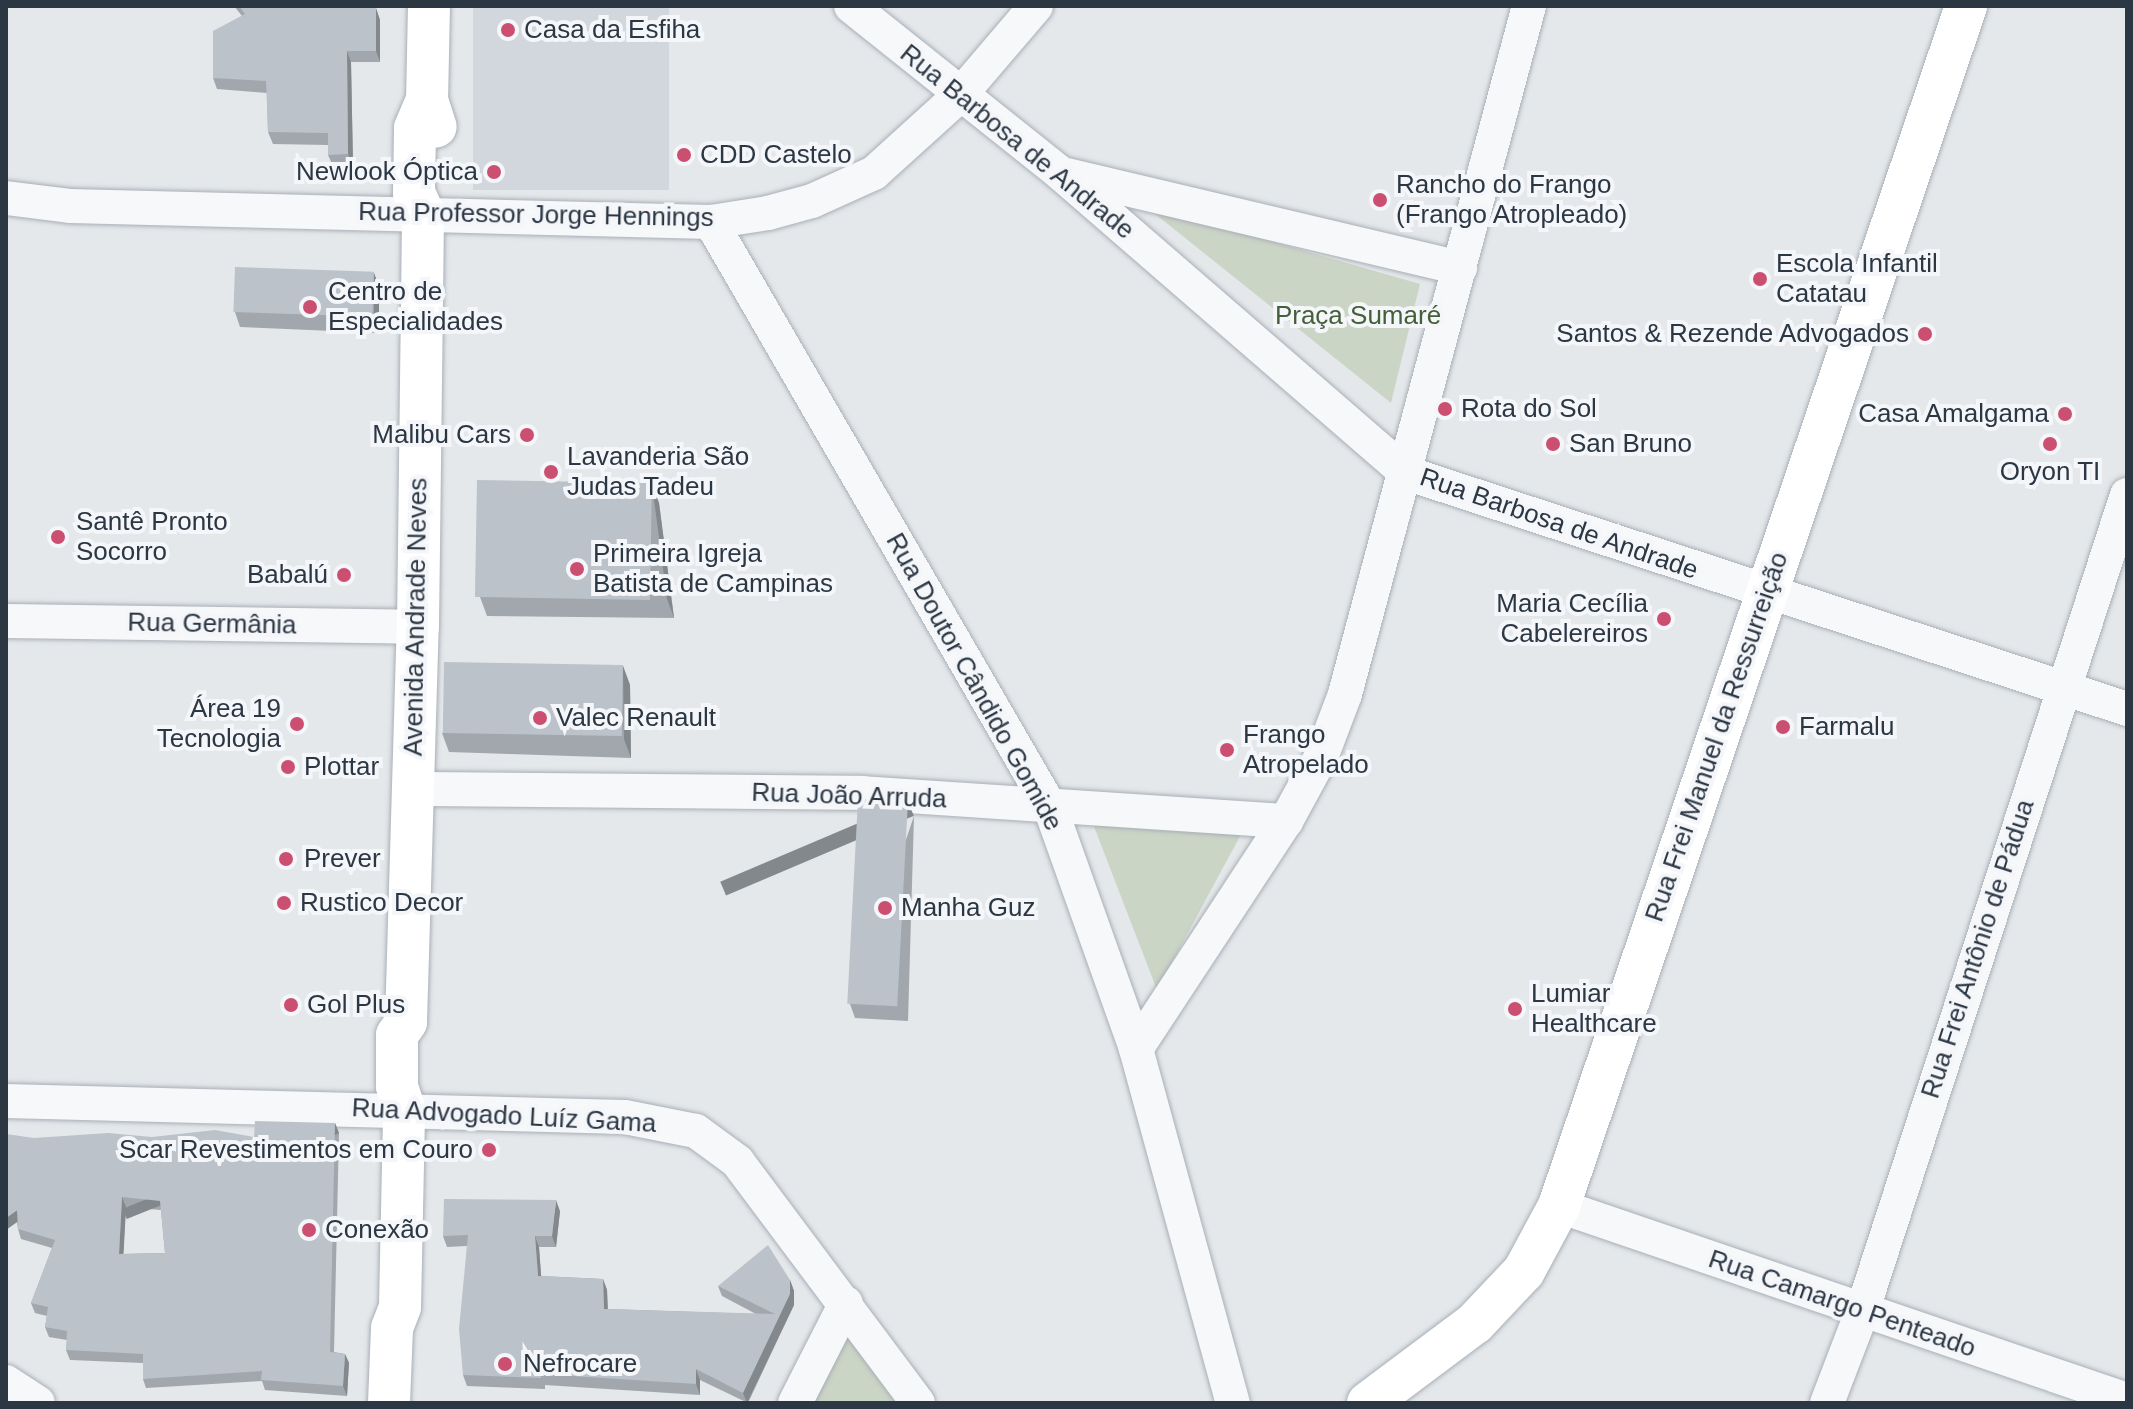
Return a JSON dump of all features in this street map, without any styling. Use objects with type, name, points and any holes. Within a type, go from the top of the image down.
[{"type":"main road","name":"Avenida Andrade Neves","points":[[389,1403],[392,1328],[400,1307],[404,1108],[414,1089],[417,1035],[406,1022],[418,627],[423,212],[435,194],[436,125],[427,100],[429,6]]},
{"type":"main road","name":"Rua Frei Manuel da Ressurreição","points":[[1368,1403],[1475,1323],[1524,1271],[1559,1206],[1966,6]]},
{"type":"main road","name":"Avenida Andrade Neves","points":[[400,1307],[411,1328],[407,1403]]},
{"type":"street","name":"Rua Barbosa de Andrade","points":[[851,6],[1060,173],[1406,473],[2127,709]]},
{"type":"street","name":"Rua Professor Jorge Hennings","points":[[6,198],[70,206],[423,212],[711,222],[812,201],[874,173],[960,95],[1036,6]]},
{"type":"street","points":[[1136,1049],[1286,821],[1322,755],[1345,694],[1529,6]]},
{"type":"street","points":[[1060,173],[1460,268]]},
{"type":"street","name":"Rua Doutor Cândido Gomide","points":[[711,222],[1050,807],[1136,1049],[1233,1403]]},
{"type":"street","name":"Rua Frei Antônio de Pádua","points":[[1827,1403],[1862,1312],[2062,687],[2127,495]]},
{"type":"street","name":"Rua Germânia","points":[[6,621],[418,627]]},
{"type":"street","name":"Rua João Arruda","points":[[412,789],[862,793],[1286,821]]},
{"type":"street","name":"Rua Advogado Luíz Gama","points":[[6,1101],[404,1108],[625,1117],[696,1131],[737,1161],[918,1403]]},
{"type":"street","name":"Rua Camargo Penteado","points":[[1559,1206],[2127,1400]]},
{"type":"street","points":[[795,1403],[846,1303]]},
{"type":"street","points":[[6,1382],[38,1403]]},
{"type":"shaded area","points":[[473,6],[669,6],[669,190],[473,190]]},
{"type":"green space","name":"Praça Sumaré","points":[[1144,205],[1420,284],[1391,403]]},
{"type":"green space","points":[[1093,824],[1245,827],[1157,990]]},
{"type":"green space","points":[[849,1334],[896,1403],[809,1403]]},
{"type":"building","points":[[239,6],[376,8],[376,51],[347,51],[348,154],[328,155],[328,133],[268,132],[266,81],[213,78],[213,31],[245,14]]},
{"type":"building","name":"Centro de Especialidades","points":[[235,267],[374,272],[372,317],[233,312]]},
{"type":"building","name":"Primeira Igreja Batista de Campinas","points":[[477,480],[652,483],[650,600],[475,597]]},
{"type":"building","name":"Valec Renault","points":[[444,662],[623,665],[622,736],[443,733]]},
{"type":"building","name":"Manha Guz","points":[[858,799],[908,802],[897,1006],[847,1004]]},
{"type":"building","points":[[255,1121],[335,1123],[330,1352],[345,1354],[343,1386],[261,1380],[262,1371],[143,1379],[143,1354],[66,1350],[67,1331],[45,1327],[48,1307],[31,1303],[55,1240],[18,1229],[17,1210],[6,1218],[6,1134],[34,1138],[108,1133],[152,1137],[215,1130],[254,1137]],"holes":[[[122,1197],[160,1201],[165,1253],[119,1254]]]},
{"type":"building","points":[[444,1199],[556,1200],[552,1236],[535,1236],[538,1276],[603,1279],[604,1309],[775,1314],[718,1286],[768,1245],[790,1280],[790,1294],[743,1393],[696,1369],[696,1384],[541,1374],[541,1378],[463,1375],[459,1329],[468,1235],[443,1236]]},
{"type":"place","name":"Casa da Esfiha","points":[[508,30]]},
{"type":"place","name":"CDD Castelo","points":[[684,155]]},
{"type":"place","name":"Newlook Óptica","points":[[494,172]]},
{"type":"place","name":"Rancho do Frango (Frango Atropleado)","points":[[1380,200]]},
{"type":"place","name":"Escola Infantil Catatau","points":[[1760,279]]},
{"type":"place","name":"Centro de Especialidades","points":[[310,307]]},
{"type":"place","name":"Santos & Rezende Advogados","points":[[1925,334]]},
{"type":"place","name":"Rota do Sol","points":[[1445,409]]},
{"type":"place","name":"Casa Amalgama","points":[[2065,414]]},
{"type":"place","name":"Malibu Cars","points":[[527,435]]},
{"type":"place","name":"San Bruno","points":[[1553,444]]},
{"type":"place","name":"Oryon TI","points":[[2050,444]]},
{"type":"place","name":"Lavanderia São Judas Tadeu","points":[[551,472]]},
{"type":"place","name":"Santê Pronto Socorro","points":[[58,537]]},
{"type":"place","name":"Primeira Igreja Batista de Campinas","points":[[577,569]]},
{"type":"place","name":"Babalú","points":[[344,575]]},
{"type":"place","name":"Maria Cecília Cabelereiros","points":[[1664,619]]},
{"type":"place","name":"Valec Renault","points":[[540,718]]},
{"type":"place","name":"Área 19 Tecnologia","points":[[297,724]]},
{"type":"place","name":"Farmalu","points":[[1783,727]]},
{"type":"place","name":"Frango Atropelado","points":[[1227,750]]},
{"type":"place","name":"Plottar","points":[[288,767]]},
{"type":"place","name":"Prever","points":[[286,859]]},
{"type":"place","name":"Rustico Decor","points":[[284,903]]},
{"type":"place","name":"Manha Guz","points":[[885,908]]},
{"type":"place","name":"Gol Plus","points":[[291,1005]]},
{"type":"place","name":"Lumiar Healthcare","points":[[1515,1009]]},
{"type":"place","name":"Scar Revestimentos em Couro","points":[[489,1150]]},
{"type":"place","name":"Conexão","points":[[309,1230]]},
{"type":"place","name":"Nefrocare","points":[[505,1364]]}]
